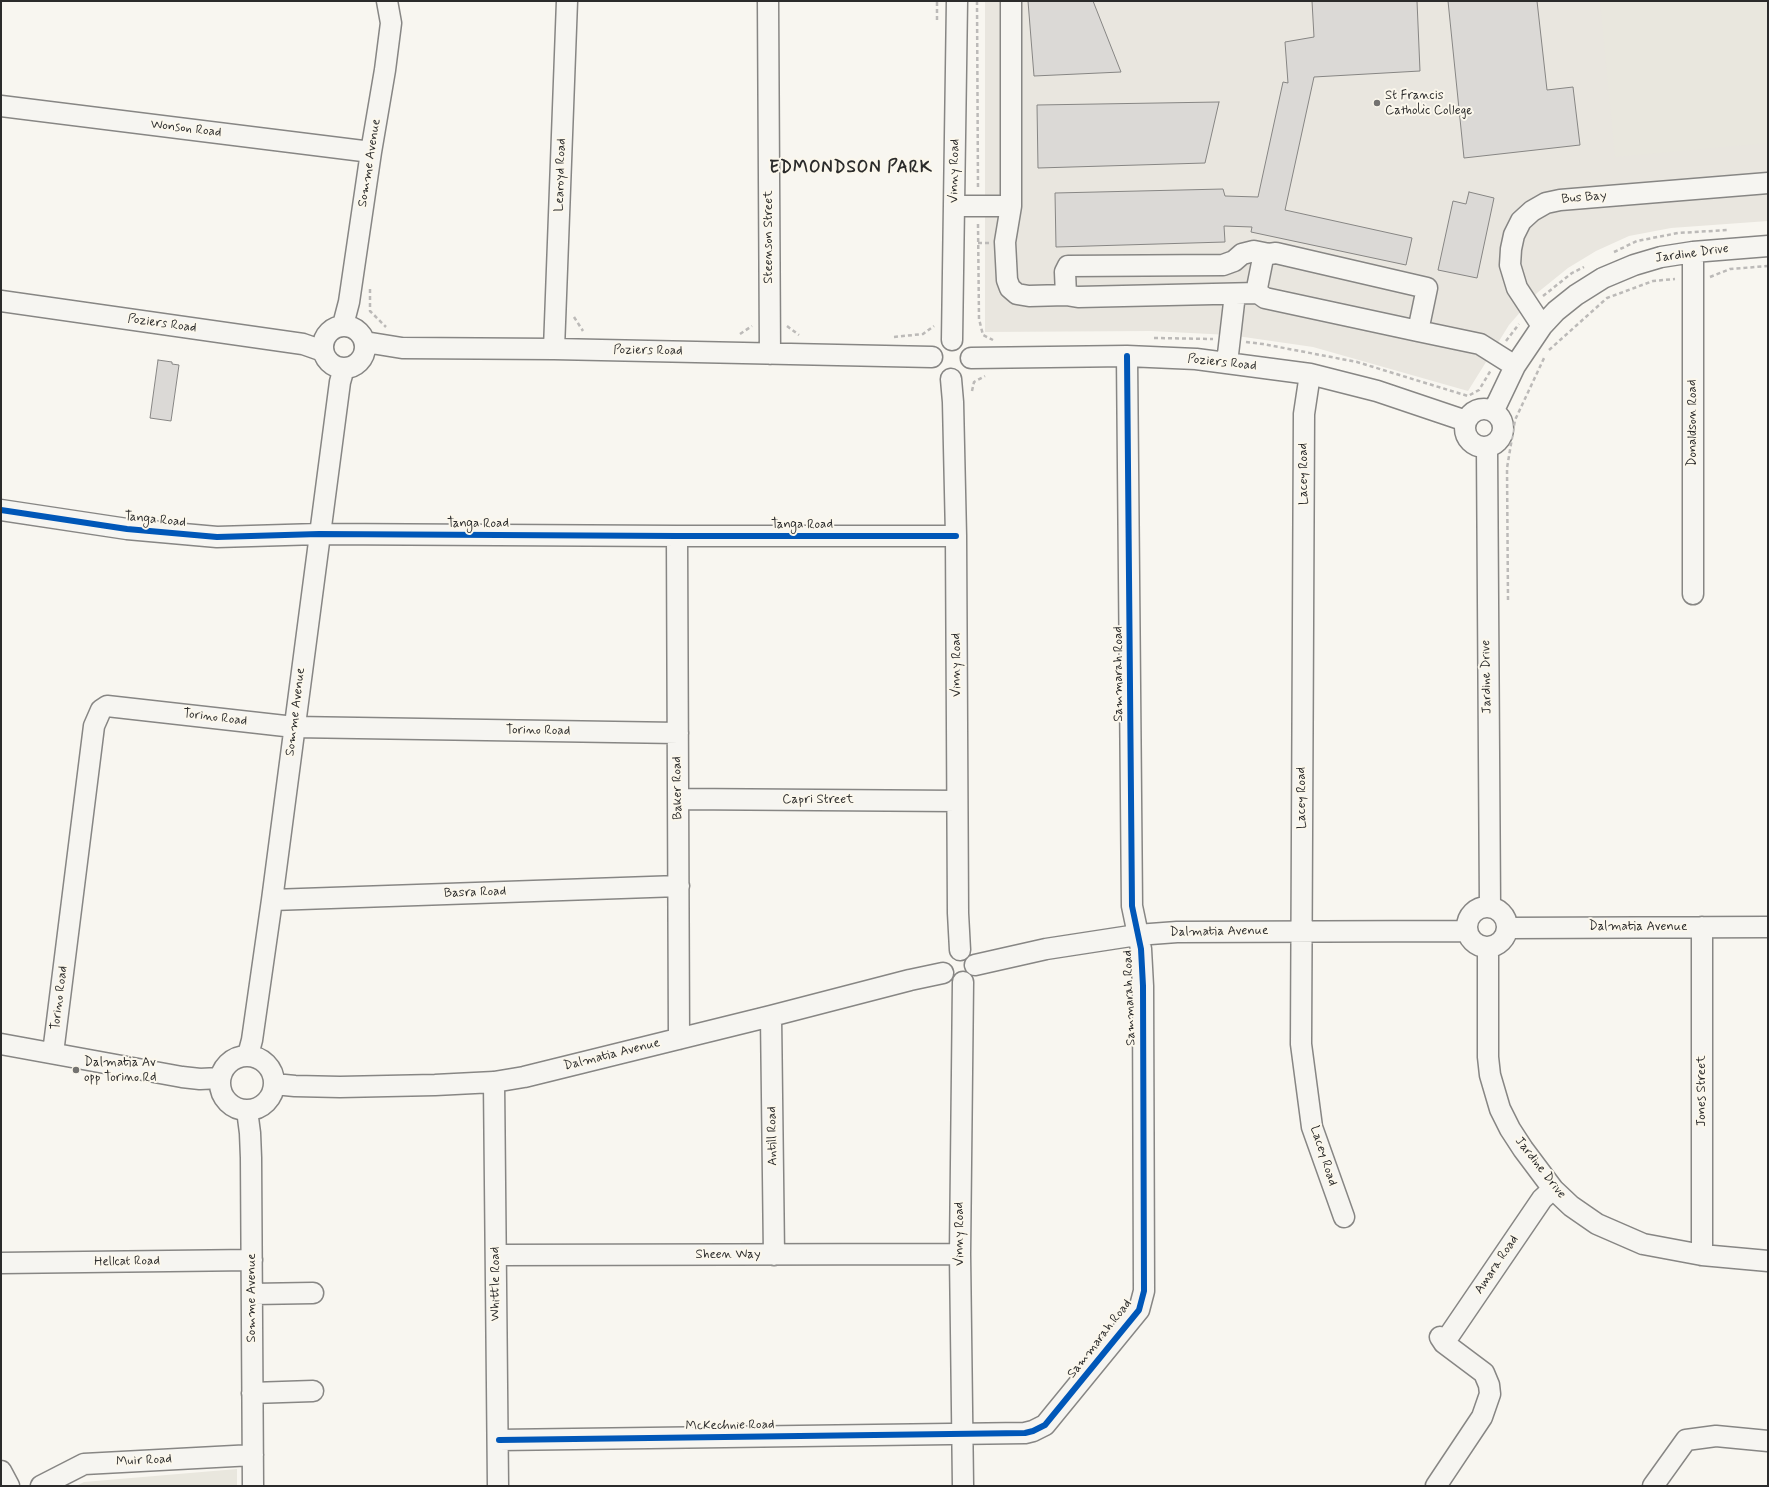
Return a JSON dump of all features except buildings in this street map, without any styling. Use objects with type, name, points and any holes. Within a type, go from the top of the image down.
[{"type":"street","name":"Somme Avenue","points":[[343,325],[349,302],[371,152],[385,70],[391,23],[387,1]]},
{"type":"street","name":"Learoyd Road","points":[[554,349],[567,1]]},
{"type":"street","name":"Steenson Street","points":[[768,1],[770,354]]},
{"type":"street","name":"Vinny Road","points":[[952,340],[957,1]]},
{"type":"street","points":[[1011,1],[1011,206],[1005,242],[1007,280],[1010,288],[1016,294],[1029,296],[1066,295],[1078,297],[1258,293],[1265,298],[1480,344],[1514,366]]},
{"type":"street","name":"Wonson Road","points":[[1,106],[371,152]]},
{"type":"street","name":"Bus Bay","points":[[1542,326],[1517,288],[1510,265],[1514,235],[1521,221],[1532,211],[1546,203],[1560,200],[1768,183]]},
{"type":"street","points":[[954,206],[1011,206]]},
{"type":"street","name":"Jardine Drive","points":[[1494,410],[1514,366],[1542,326],[1556,311],[1576,295],[1604,278],[1634,265],[1661,257],[1693,252],[1768,246]]},
{"type":"street","points":[[1066,295],[1065,272],[1068,266],[1222,266],[1234,261],[1242,254],[1254,251],[1269,254],[1276,253],[1427,288],[1418,331]]},
{"type":"street","name":"Donaldson Road","points":[[1693,252],[1693,594]]},
{"type":"street","points":[[1258,293],[1257,284],[1263,258],[1269,254]]},
{"type":"street","points":[[1227,363],[1236,294]]},
{"type":"street","name":"Poziers Road","points":[[1,301],[303,344],[323,351]]},
{"type":"street","points":[[343,325],[351,326],[357,330],[365,342],[365,350],[358,363],[344,368],[337,367],[325,358],[322,343],[325,336],[330,331],[343,325]]},
{"type":"street","points":[[952,340],[963,344],[970,353],[971,358],[968,371],[963,375],[951,379],[939,375],[935,370],[932,357],[937,347],[941,343],[952,340]]},
{"type":"street","name":"Poziers Road","points":[[365,342],[402,348],[554,349],[932,357]]},
{"type":"street","name":"Poziers Road","points":[[971,358],[1127,356],[1196,359],[1310,374],[1378,391],[1466,421]]},
{"type":"street","name":"Sammarah Road","points":[[962,1434],[1025,1433],[1045,1425],[1135,1315],[1141,1304],[1144,1291],[1143,986],[1140,949],[1132,906],[1127,356]]},
{"type":"street","name":"Somme Avenue","points":[[248,1055],[252,1040],[272,900],[319,534],[340,382],[344,368]]},
{"type":"street","name":"Lacey Road","points":[[1310,374],[1304,414],[1301,1044],[1312,1127],[1344,1217]]},
{"type":"street","name":"Vinny Road","points":[[951,379],[953,402],[956,536],[958,913],[960,950]]},
{"type":"street","points":[[1488,408],[1494,410],[1502,419],[1504,431],[1498,442],[1486,447],[1480,447],[1469,440],[1466,434],[1466,421],[1472,412],[1477,409],[1488,408]]},
{"type":"street","name":"Jardine Drive","points":[[1486,447],[1490,907]]},
{"type":"street","name":"Tanga Road","points":[[1,510],[127,529],[217,537],[319,534],[956,536]]},
{"type":"street","name":"Baker Road","points":[[677,536],[680,1039]]},
{"type":"street","name":"Torino Road","points":[[53,1054],[94,726],[101,710],[107,706],[294,728],[678,733]]},
{"type":"street","name":"Capri Street","points":[[679,799],[957,801]]},
{"type":"street","name":"Basra Road","points":[[272,900],[679,886]]},
{"type":"street","points":[[1482,907],[1490,907],[1497,909],[1503,914],[1507,920],[1508,928],[1502,942],[1496,946],[1488,948],[1481,947],[1469,938],[1467,923],[1475,910],[1482,907]]},
{"type":"street","name":"Jones Street","points":[[1702,927],[1702,1255]]},
{"type":"street","name":"Dalmatia Avenue","points":[[1508,928],[1768,927]]},
{"type":"street","name":"Dalmatia Avenue","points":[[974,965],[1053,948],[1137,935],[1177,932],[1467,931]]},
{"type":"street","name":"Jardine Drive","points":[[1488,948],[1488,1056],[1490,1075],[1500,1109],[1510,1130],[1523,1150],[1553,1189],[1571,1206],[1590,1220],[1620,1235],[1643,1244],[1702,1255],[1768,1261]]},
{"type":"street","points":[[960,950],[970,955],[974,965],[972,976],[962,982],[951,981],[943,973],[942,968],[945,957],[954,951],[960,950]]},
{"type":"street","name":"Dalmatia Avenue","points":[[274,1084],[340,1087],[494,1082],[524,1077],[943,973]]},
{"type":"street","name":"Vinny Road","points":[[962,982],[960,1254],[962,1486]]},
{"type":"street","name":"Antill Road","points":[[771,1016],[774,1255]]},
{"type":"street","points":[[1,1044],[182,1077],[200,1079],[220,1078]]},
{"type":"street","points":[[248,1055],[255,1056],[267,1064],[272,1070],[274,1084],[270,1097],[266,1103],[254,1109],[247,1110],[239,1109],[226,1100],[219,1086],[220,1078],[227,1064],[233,1059],[248,1055]]},
{"type":"street","name":"Whittle Road","points":[[494,1082],[497,1255],[496,1353],[499,1440],[498,1486]]},
{"type":"street","name":"Somme Avenue","points":[[247,1110],[250,1133],[253,1486]]},
{"type":"street","name":"Amara Road","points":[[1436,1486],[1482,1418],[1490,1394],[1489,1385],[1484,1374],[1442,1340],[1542,1199],[1553,1189]]},
{"type":"street","name":"Sheen Way","points":[[497,1255],[960,1254]]},
{"type":"street","name":"Hellcat Road","points":[[1,1263],[252,1260]]},
{"type":"street","points":[[252,1294],[313,1293]]},
{"type":"street","points":[[252,1393],[313,1391]]},
{"type":"street","name":"McKechnie Road","points":[[499,1440],[962,1434]]},
{"type":"street","points":[[1653,1486],[1686,1440],[1716,1436],[1768,1441]]},
{"type":"street","name":"Muir Road","points":[[41,1486],[84,1464],[253,1455]]},
{"type":"street","points":[[1,1471],[9,1486]]},
{"type":"path","points":[[937,1],[937,24]]},
{"type":"path","points":[[1508,600],[1507,468],[1515,420],[1548,351],[1607,298],[1653,281],[1709,277],[1730,270],[1768,266]]},
{"type":"path","points":[[371,282],[370,310],[387,329]]},
{"type":"path","points":[[571,313],[582,331],[589,331]]},
{"type":"path","points":[[888,337],[923,334],[935,325],[936,320]]},
{"type":"path","points":[[734,334],[742,334],[756,323]]},
{"type":"path","points":[[784,324],[797,335],[805,335]]},
{"type":"path","points":[[972,391],[974,382],[986,376]]},
{"type":"shaded area","name":"St Francis Catholic College","points":[[985,1],[1768,1],[1768,221],[1671,228],[1629,236],[1596,251],[1568,268],[1537,293],[1509,325],[1468,391],[1313,347],[1230,335],[1151,331],[985,332]]},
{"type":"shaded area","points":[[1600,1],[1768,1],[1768,143],[1615,157]]},
{"type":"shaded area","points":[[237,1469],[237,1486],[76,1486],[84,1482]]},
{"type":"cycle path","points":[[499,1440],[1025,1433],[1045,1425],[1139,1310],[1144,1291],[1143,986],[1141,949],[1132,906],[1127,356]]},
{"type":"cycle path","points":[[1,510],[127,529],[217,537],[319,534],[956,536]]},
{"type":"place","name":"St Francis Catholic College","points":[[1377,103]]},
{"type":"place","name":"Dalmatia Av opp Torino Rd","points":[[76,1070]]},
{"type":"district","name":"EDMONDSON PARK","points":[[851,168]]}]
